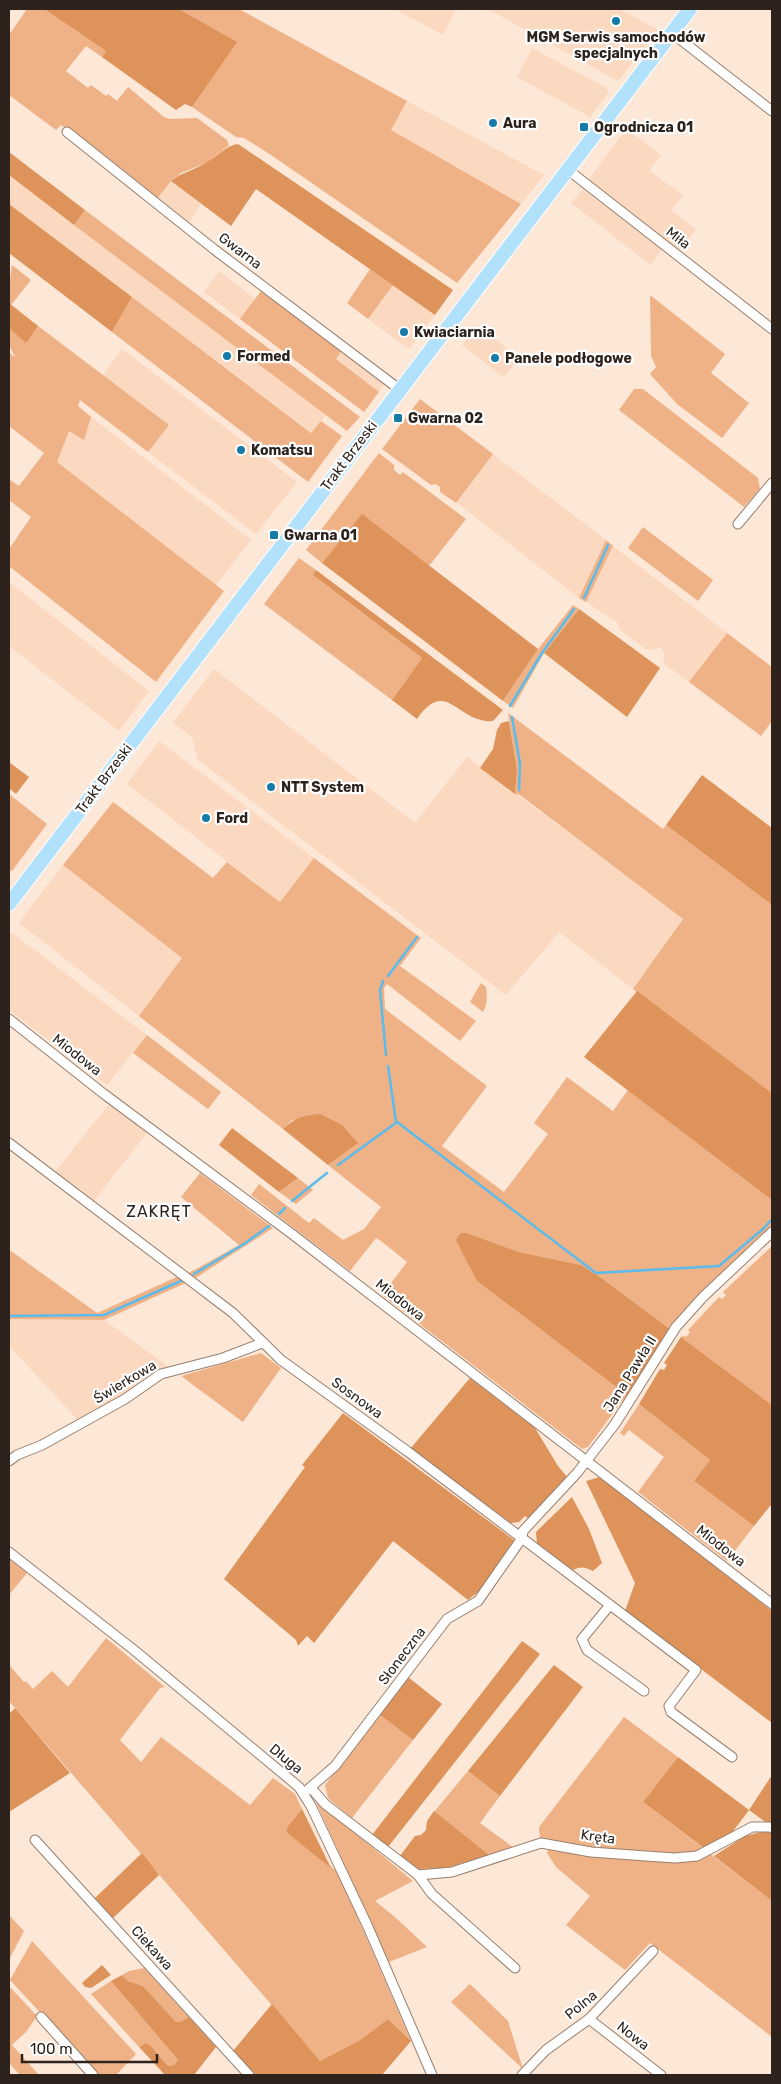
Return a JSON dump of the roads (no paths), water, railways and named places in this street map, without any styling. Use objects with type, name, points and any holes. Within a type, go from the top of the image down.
[{"type":"main road","name":"Trakt Brzeski","points":[[9,904],[690,9]]},
{"type":"street","points":[[672,33],[772,111]]},
{"type":"street","name":"Gwarna","points":[[67,132],[215,250],[400,389]]},
{"type":"street","name":"Miła","points":[[567,169],[772,328]]},
{"type":"street","points":[[738,524],[772,483]]},
{"type":"street","name":"Miodowa","points":[[9,1019],[104,1094],[299,1240],[772,1604]]},
{"type":"street","name":"Sosnowa","points":[[9,1142],[233,1313],[281,1360],[407,1451],[696,1670],[669,1706],[672,1712],[732,1757]]},
{"type":"street","name":"Jana Pawła II","points":[[522,1538],[523,1531],[564,1488],[615,1424],[676,1327],[703,1297],[772,1232]]},
{"type":"street","name":"Świerkowa","points":[[9,1461],[17,1455],[42,1446],[125,1400],[161,1374],[222,1358],[262,1343]]},
{"type":"street","name":"Słoneczna","points":[[307,1791],[336,1766],[448,1619],[478,1601],[522,1538]]},
{"type":"street","name":"Długa","points":[[9,1552],[134,1650],[203,1710],[307,1791],[432,2075]]},
{"type":"street","points":[[610,1605],[582,1639],[587,1650],[644,1691]]},
{"type":"street","points":[[307,1791],[418,1876],[432,1894],[515,1968]]},
{"type":"street","name":"Kręta","points":[[418,1876],[452,1872],[541,1843],[591,1852],[675,1858],[697,1856],[752,1827],[772,1828]]},
{"type":"street","name":"Ciekawa","points":[[34,1840],[248,2075]]},
{"type":"street","name":"Polna","points":[[522,2075],[546,2050],[589,2020],[653,1951]]},
{"type":"street","points":[[41,2017],[93,2075]]},
{"type":"street","name":"Nowa","points":[[589,2020],[661,2075]]},
{"type":"waterway","points":[[584,598],[608,545]]},
{"type":"waterway","points":[[510,706],[542,653],[574,609]]},
{"type":"waterway","points":[[512,717],[520,764],[519,790]]},
{"type":"waterway","points":[[388,976],[417,937]]},
{"type":"waterway","points":[[383,981],[380,990],[386,1055]]},
{"type":"waterway","points":[[388,1066],[396,1122]]},
{"type":"waterway","points":[[338,1165],[397,1122],[596,1273],[719,1266],[763,1229],[772,1219]]},
{"type":"waterway","points":[[292,1201],[327,1173]]},
{"type":"waterway","points":[[279,1214],[285,1208]]},
{"type":"waterway","points":[[194,1274],[244,1244],[269,1226]]},
{"type":"waterway","points":[[9,1316],[104,1315],[183,1280]]},
{"type":"place","name":"MGM Serwis samochodów specjalnych","points":[[616,21]]},
{"type":"place","name":"Aura","points":[[493,123]]},
{"type":"place","name":"Ogrodnicza 01","points":[[584,127]]},
{"type":"place","name":"Kwiaciarnia","points":[[404,332]]},
{"type":"place","name":"Formed","points":[[227,356]]},
{"type":"place","name":"Panele podłogowe","points":[[495,358]]},
{"type":"place","name":"Gwarna 02","points":[[398,418]]},
{"type":"place","name":"Komatsu","points":[[241,450]]},
{"type":"place","name":"Gwarna 01","points":[[274,535]]},
{"type":"place","name":"NTT System","points":[[271,787]]},
{"type":"place","name":"Ford","points":[[206,818]]},
{"type":"district","name":"ZAKRĘT","points":[[159,1211]]}]
